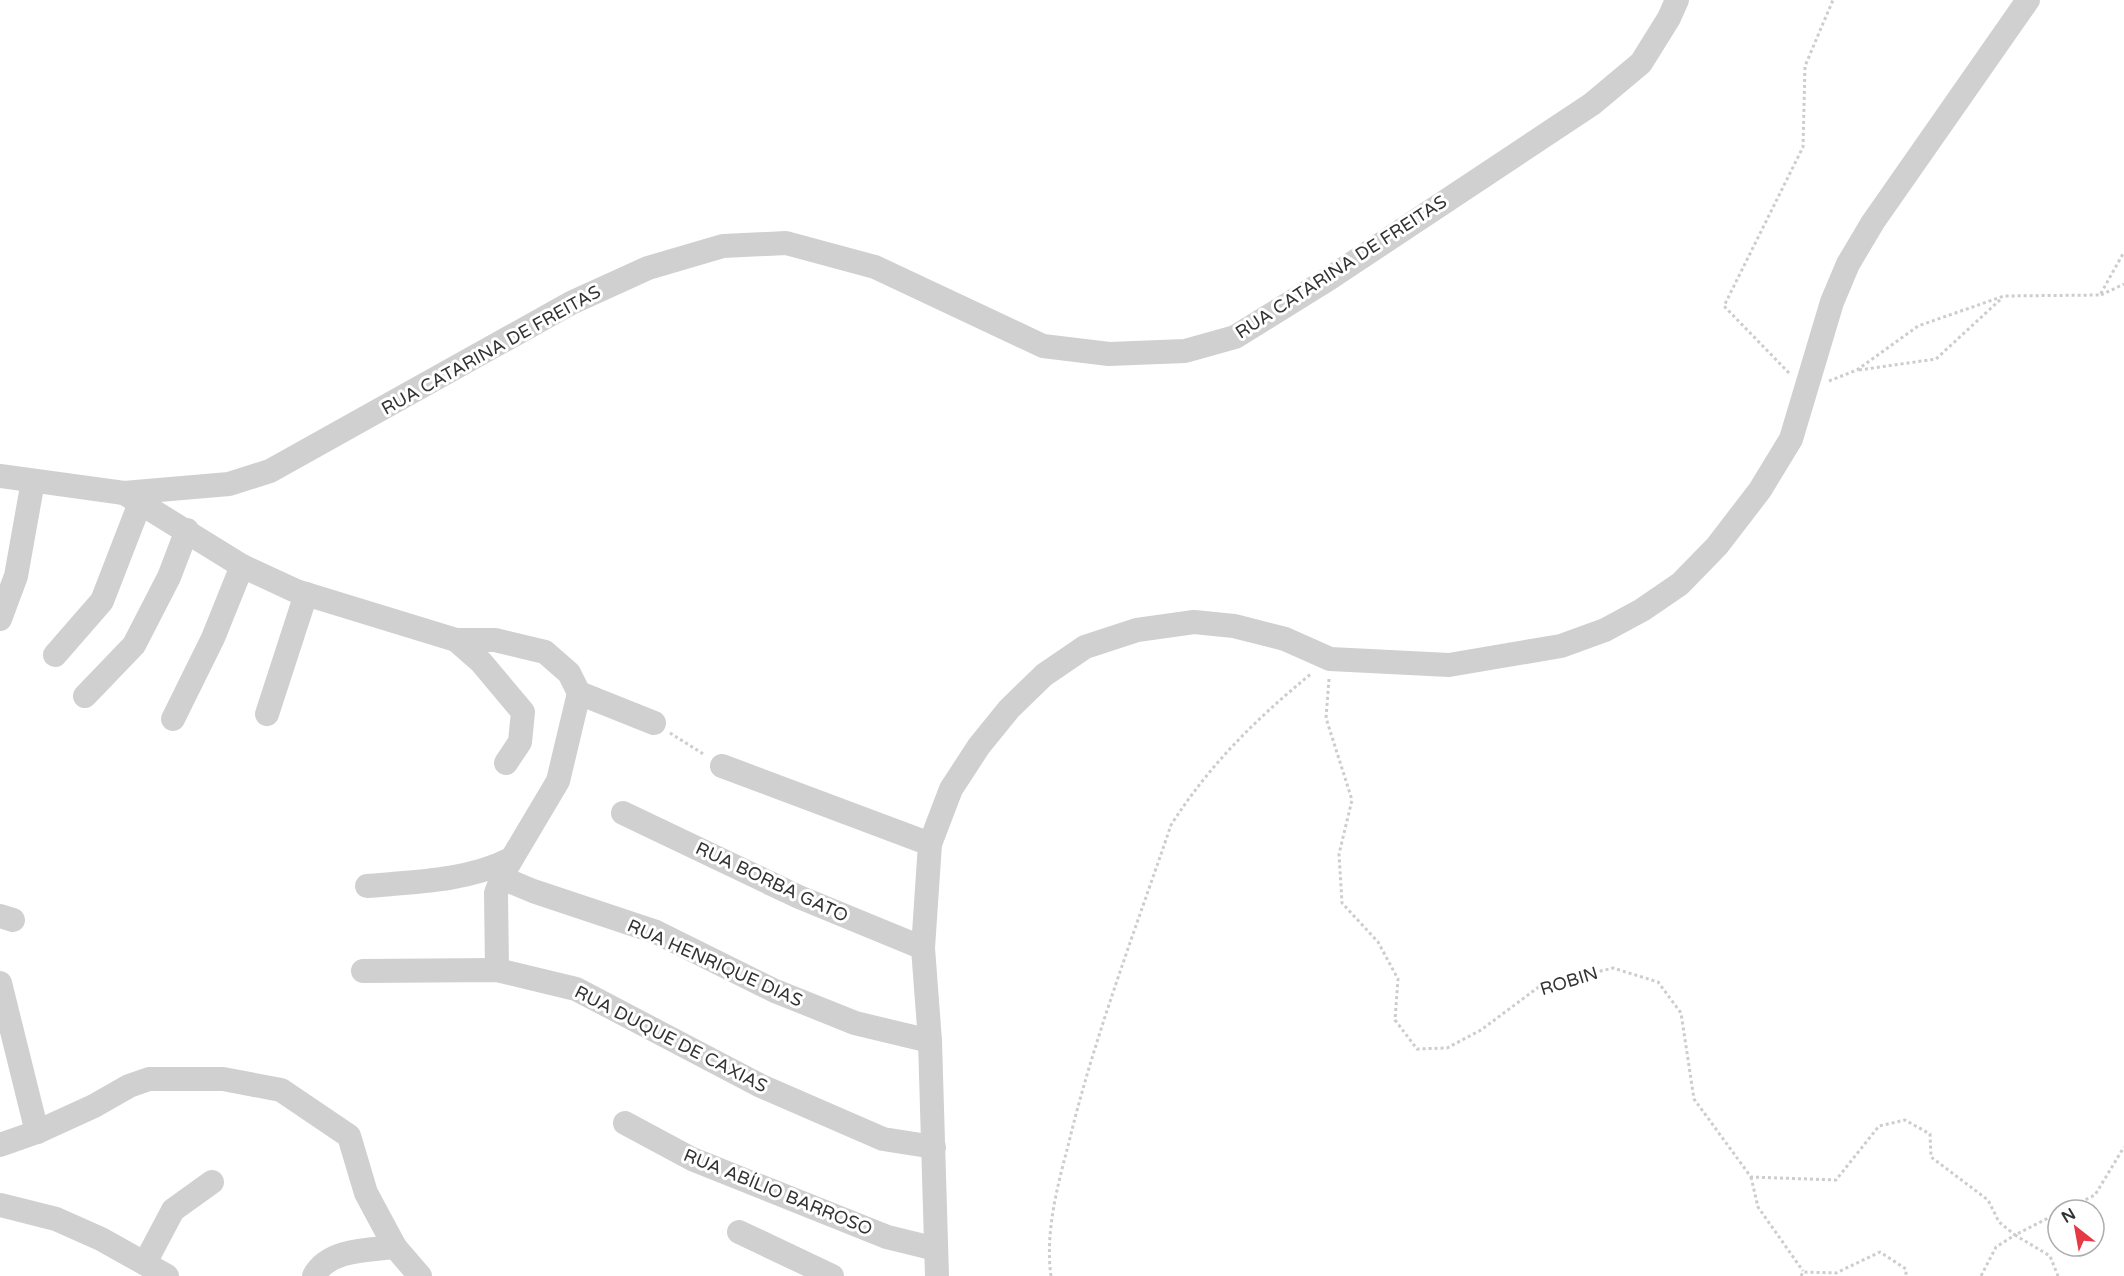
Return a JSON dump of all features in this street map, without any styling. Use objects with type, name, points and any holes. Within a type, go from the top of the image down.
[{"type":"street","name":"RUA CATARINA DE FREITAS","points":[[0,476],[132,498],[229,484],[270,471],[571,303],[648,268],[723,246],[786,243],[875,267],[1043,346],[1109,354],[1185,351],[1235,337],[1330,278],[1592,104],[1641,63],[1669,18],[1677,0]]},
{"type":"street","points":[[937,1276],[930,1041],[923,948],[930,844],[951,789],[979,746],[1008,709],[1044,675],[1085,647],[1137,630],[1194,622],[1234,626],[1285,639],[1330,659],[1449,665],[1561,645],[1605,630],[1642,610],[1680,584],[1717,546],[1760,490],[1791,439],[1832,302],[1848,264],[1873,222],[2028,0]]},
{"type":"street","points":[[0,619],[16,576],[33,481]]},
{"type":"street","points":[[55,655],[102,601],[132,498],[242,566],[306,594],[456,640],[495,640],[545,652],[569,673],[579,693],[558,781],[507,868],[496,893],[497,970]]},
{"type":"street","points":[[85,696],[134,645],[169,578],[187,530]]},
{"type":"street","points":[[173,719],[213,638],[242,566]]},
{"type":"street","points":[[267,714],[306,594]]},
{"type":"street","points":[[456,640],[481,662],[523,712],[520,742],[506,763]]},
{"type":"street","points":[[579,693],[654,723]]},
{"type":"street","points":[[722,766],[930,844]]},
{"type":"street","name":"RUA BORBA GATO","points":[[622,813],[799,897],[923,948]]},
{"type":"street","points":[[367,886],[426,881],[495,867],[507,868]]},
{"type":"street","name":"RUA HENRIQUE DIAS","points":[[507,868],[533,891],[656,932],[775,992],[855,1023],[930,1041]]},
{"type":"street","name":"RUA DUQUE DE CAXIAS","points":[[363,970],[497,970],[576,989],[761,1086],[883,1139],[934,1148]]},
{"type":"street","points":[[0,983],[37,1132]]},
{"type":"street","points":[[0,1145],[37,1132],[94,1106],[129,1086],[149,1079],[223,1079],[281,1090],[349,1136],[366,1193],[395,1247],[420,1276]]},
{"type":"street","name":"RUA ABÍLIO BARROSO","points":[[625,1123],[692,1159],[887,1237],[936,1249]]},
{"type":"street","points":[[145,1263],[172,1210],[212,1182]]},
{"type":"street","points":[[0,1205],[56,1219],[167,1276]]},
{"type":"street","points":[[739,1232],[832,1276]]},
{"type":"street","points":[[315,1276],[328,1260],[348,1253],[395,1247]]},
{"type":"path","points":[[1833,0],[1805,66],[1803,147],[1724,306],[1806,390],[1857,370],[1936,358],[2004,296]]},
{"type":"path","points":[[2100,295],[2124,252]]},
{"type":"path","points":[[1857,370],[1918,326],[2004,296],[2100,295],[2124,284]]},
{"type":"path","points":[[1051,1276],[1048,1256],[1059,1183],[1082,1086],[1171,825],[1194,789],[1224,752],[1286,694],[1330,659]]},
{"type":"path","name":"ROBIN","points":[[1330,659],[1326,718],[1352,800],[1339,854],[1342,903],[1378,942],[1398,979],[1395,1020],[1417,1049],[1447,1048],[1480,1030],[1540,986],[1612,968],[1658,982],[1681,1013],[1694,1099],[1751,1177]]},
{"type":"path","points":[[654,723],[722,766]]},
{"type":"path","points":[[1906,1276],[1905,1269],[1880,1252],[1836,1273],[1802,1274],[1758,1207],[1751,1177],[1836,1180],[1879,1126],[1905,1120],[1930,1134],[1930,1157],[1988,1200],[1999,1222],[2015,1235],[2050,1256],[2058,1276]]},
{"type":"path","points":[[2089,1198],[2095,1195],[2124,1146]]},
{"type":"path","points":[[1981,1276],[1996,1247],[2046,1219]]}]
